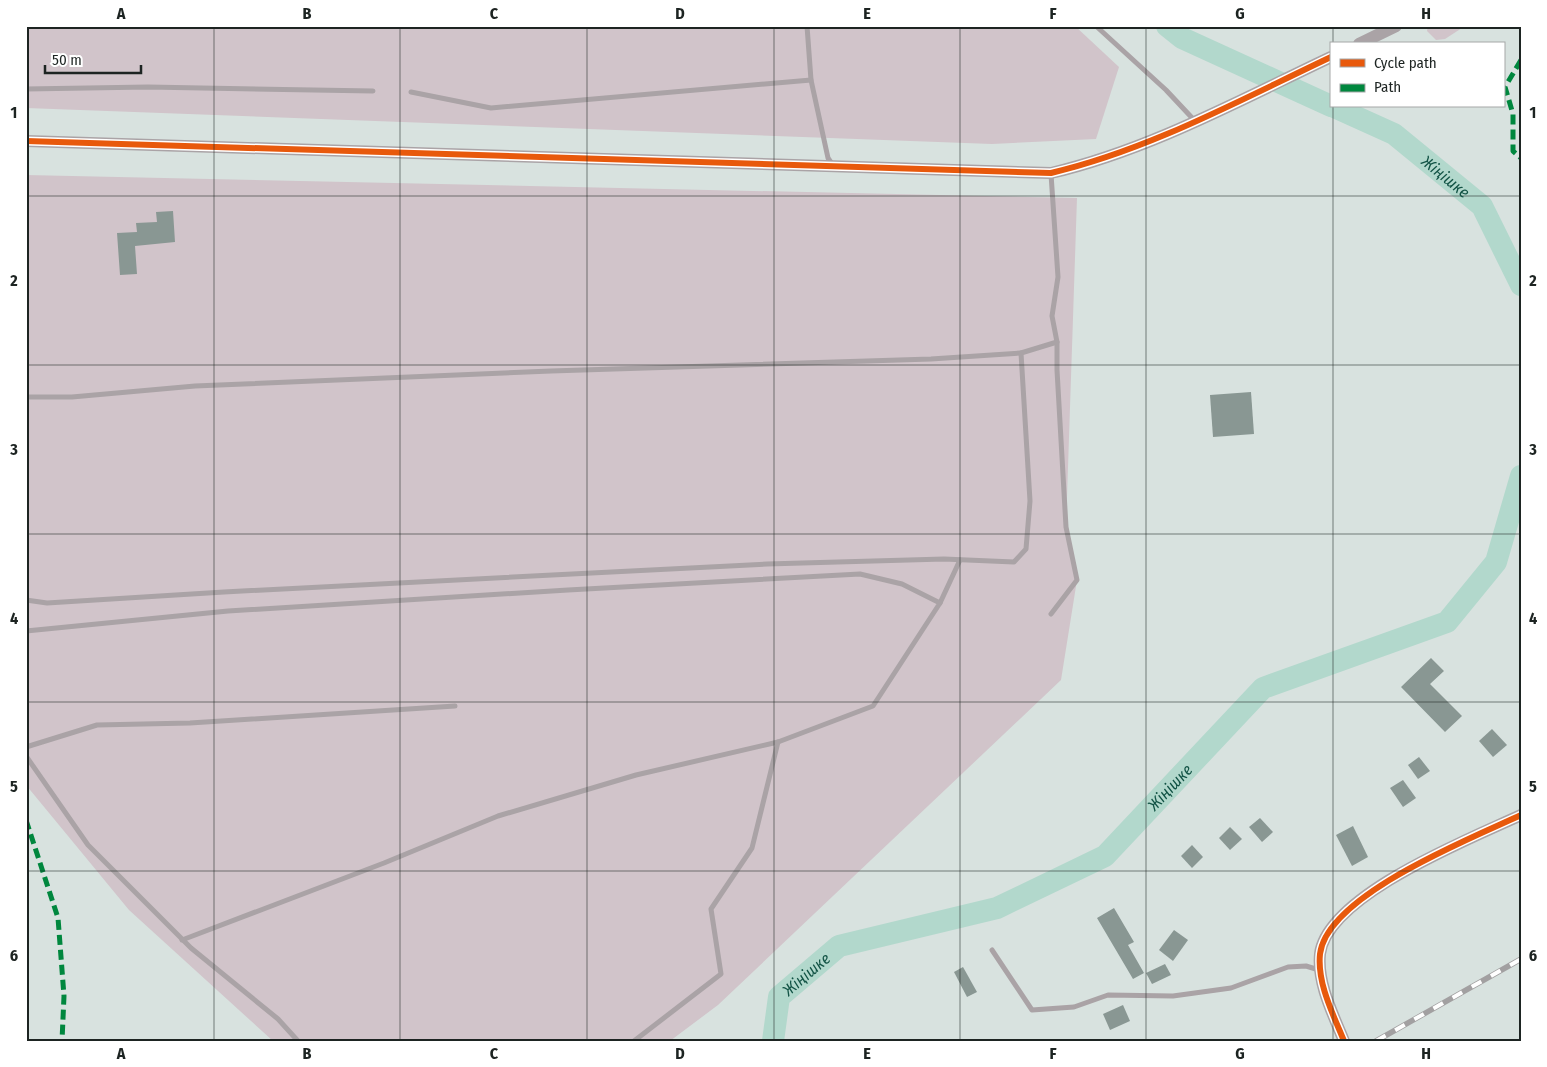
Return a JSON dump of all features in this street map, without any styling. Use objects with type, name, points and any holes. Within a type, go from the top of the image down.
[{"type":"street","points":[[1363,42],[1396,26]]},
{"type":"street","points":[[26,141],[1051,173],[1125,151],[1200,119],[1330,57]]},
{"type":"street","points":[[1344,1041],[1319,970],[1320,951],[1330,930],[1346,910],[1411,867],[1521,815]]},
{"type":"lane","points":[[807,26],[811,80],[828,158],[833,166]]},
{"type":"lane","points":[[1096,26],[1200,119]]},
{"type":"lane","points":[[411,92],[491,108],[811,80]]},
{"type":"lane","points":[[26,89],[148,87],[373,91]]},
{"type":"lane","points":[[1051,173],[1058,277],[1052,316],[1057,342],[1066,527],[1076,580],[1051,614]]},
{"type":"lane","points":[[26,397],[72,397],[205,385],[561,370],[931,359],[1021,353],[1057,342]]},
{"type":"lane","points":[[26,600],[48,603],[767,564],[960,560],[1014,562],[1026,549],[1030,501],[1021,353]]},
{"type":"lane","points":[[182,940],[384,863],[498,816],[636,775],[778,742],[873,706],[940,603],[960,560]]},
{"type":"lane","points":[[26,631],[228,611],[860,574],[902,584],[940,603]]},
{"type":"lane","points":[[26,747],[97,725],[190,723],[455,706]]},
{"type":"lane","points":[[634,1041],[721,974],[711,909],[752,848],[778,742]]},
{"type":"lane","points":[[26,756],[88,845],[182,940],[278,1019],[298,1041]]},
{"type":"lane","points":[[992,950],[1032,1010],[1074,1007],[1108,995],[1172,996],[1231,988],[1288,967],[1306,966],[1319,970]]},
{"type":"shaded area","points":[[26,26],[1075,26],[1119,67],[1096,139],[992,144],[26,108]]},
{"type":"shaded area","points":[[1428,26],[1465,26],[1445,39],[1436,40],[1427,31]]},
{"type":"shaded area","points":[[26,175],[1077,198],[1066,527],[1077,580],[1061,680],[718,1005],[670,1041],[273,1041],[129,910],[26,785]]},
{"type":"building","points":[[173,211],[175,242],[135,246],[137,274],[120,275],[117,233],[137,232],[136,223],[157,222],[156,212]]},
{"type":"building","points":[[1251,392],[1254,434],[1213,437],[1210,395]]},
{"type":"building","points":[[1431,658],[1444,671],[1430,684],[1462,716],[1445,732],[1401,687]]},
{"type":"building","points":[[1492,729],[1507,745],[1493,757],[1479,741]]},
{"type":"building","points":[[1419,757],[1430,771],[1418,779],[1408,765]]},
{"type":"building","points":[[1403,780],[1416,798],[1403,807],[1390,788]]},
{"type":"building","points":[[1260,818],[1273,832],[1262,842],[1249,827]]},
{"type":"building","points":[[1353,826],[1368,857],[1352,866],[1336,835]]},
{"type":"building","points":[[1230,827],[1242,839],[1230,850],[1219,838]]},
{"type":"building","points":[[1192,845],[1203,857],[1192,868],[1181,856]]},
{"type":"building","points":[[1114,908],[1134,942],[1128,945],[1144,973],[1133,979],[1097,918]]},
{"type":"building","points":[[1174,930],[1188,940],[1173,961],[1159,950]]},
{"type":"building","points":[[1165,964],[1171,975],[1152,984],[1146,973]]},
{"type":"building","points":[[963,967],[977,992],[967,997],[954,972]]},
{"type":"building","points":[[1123,1005],[1130,1021],[1110,1030],[1103,1014]]},
{"type":"waterway","name":"Жіңішке","points":[[1167,26],[1182,38],[1330,106]]},
{"type":"waterway","name":"Жіңішке","points":[[1336,108],[1394,134],[1482,206],[1521,285]]},
{"type":"waterway","name":"Жіңішке","points":[[773,1041],[779,997],[839,946],[997,908],[1105,856],[1263,688],[1447,622],[1496,562],[1521,476]]},
{"type":"railway","points":[[1376,1041],[1521,959]]},
{"type":"marked path","points":[[1521,60],[1505,87],[1513,114],[1513,151],[1521,158]]},
{"type":"marked path","points":[[26,820],[58,918],[64,996],[62,1041]]},
{"type":"cycle path","points":[[26,141],[1051,173],[1087,163],[1159,138],[1330,57]]},
{"type":"cycle path","points":[[1344,1041],[1323,987],[1321,976],[1320,954],[1329,932],[1347,911],[1374,890],[1405,871],[1521,815]]}]
